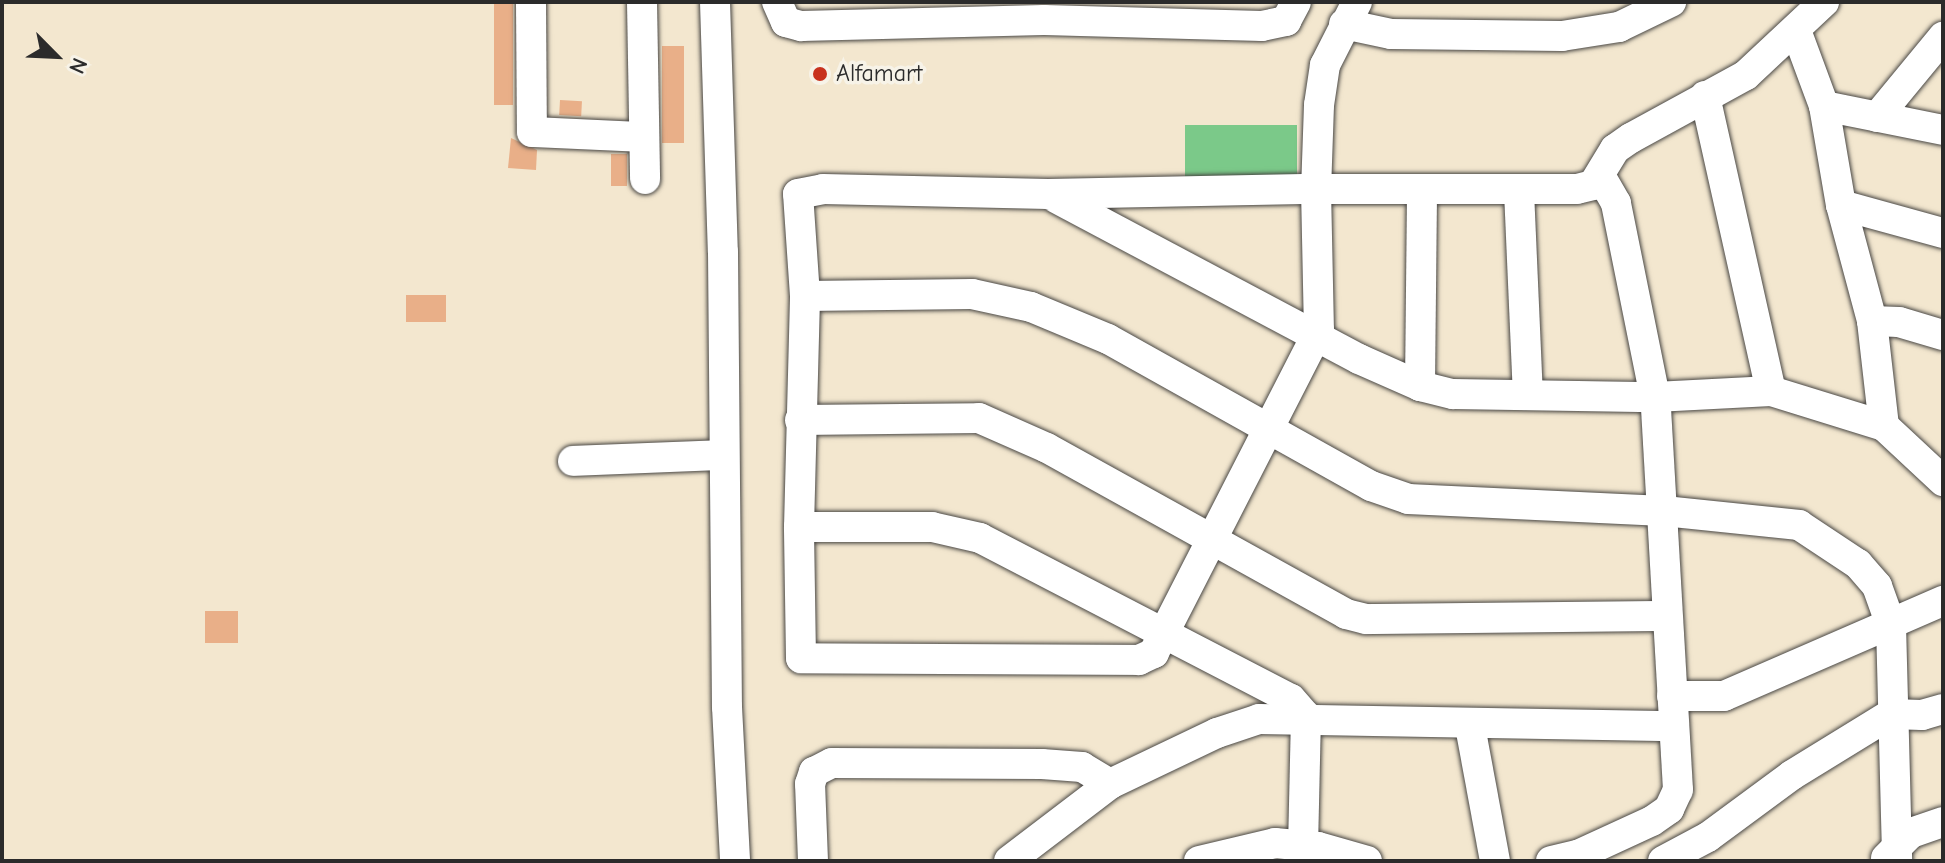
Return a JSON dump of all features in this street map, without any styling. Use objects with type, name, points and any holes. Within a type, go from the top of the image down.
[{"type":"street","points":[[531,2],[532,132],[641,137]]},
{"type":"street","points":[[642,2],[641,137],[645,179]]},
{"type":"street","points":[[715,2],[723,252],[723,455],[735,861]]},
{"type":"street","points":[[777,2],[786,22],[801,26],[1044,20],[1262,26],[1286,21],[1296,2]]},
{"type":"street","points":[[1671,2],[1619,27],[1562,36],[1391,34],[1350,13],[1325,65],[1316,189],[1317,336],[1154,653],[1139,660],[801,658],[800,420],[805,296],[798,194],[823,189],[1048,194],[1316,189],[1577,189],[1593,185],[1615,149],[1746,75],[1797,33],[1824,2]]},
{"type":"street","points":[[1797,33],[1824,106],[1841,205],[1872,321],[1884,426]]},
{"type":"street","points":[[1877,117],[1943,37]]},
{"type":"street","points":[[1705,96],[1771,391]]},
{"type":"street","points":[[1824,106],[1943,130]]},
{"type":"street","points":[[1551,861],[1578,855],[1669,809],[1678,790],[1655,397],[1616,203],[1600,175]]},
{"type":"street","points":[[1420,386],[1422,190]]},
{"type":"street","points":[[1519,191],[1528,395]]},
{"type":"street","points":[[1048,194],[1317,336],[1420,386],[1453,394],[1655,397],[1771,391],[1884,426],[1943,481]]},
{"type":"street","points":[[1841,205],[1943,233]]},
{"type":"street","points":[[805,296],[972,294],[1031,307],[1108,339],[1371,486],[1408,499],[1664,511],[1799,525],[1858,564],[1877,586],[1891,625],[1892,858]]},
{"type":"street","points":[[1872,321],[1899,322],[1943,335]]},
{"type":"street","points":[[800,420],[979,418],[1047,448],[1346,614],[1366,619],[1666,616]]},
{"type":"street","points":[[573,461],[723,455]]},
{"type":"street","points":[[799,527],[953,529],[980,538],[1164,637],[1291,699],[1306,716],[1303,844]]},
{"type":"street","points":[[1009,861],[1110,784],[1217,733],[1259,719],[1306,716],[1470,726],[1673,711],[1724,696],[1943,601]]},
{"type":"street","points":[[1663,861],[1708,837],[1792,775],[1891,714],[1922,715],[1943,709]]},
{"type":"street","points":[[1470,726],[1495,861]]},
{"type":"street","points":[[813,861],[810,784],[814,772],[832,763],[1082,767],[1110,784]]},
{"type":"street","points":[[1892,858],[1911,833],[1943,822]]},
{"type":"street","points":[[1199,861],[1251,846],[1303,844],[1367,861]]},
{"type":"green space","points":[[1185,125],[1297,125],[1297,186],[1185,186]]},
{"type":"building","points":[[494,2],[513,2],[513,105],[494,105]]},
{"type":"building","points":[[662,46],[684,46],[684,143],[662,143]]},
{"type":"building","points":[[560,100],[582,101],[581,116],[559,115]]},
{"type":"building","points":[[511,138],[537,150],[536,170],[508,168]]},
{"type":"building","points":[[611,154],[627,154],[627,186],[611,186]]},
{"type":"building","points":[[406,295],[446,295],[446,322],[406,322]]},
{"type":"building","points":[[205,611],[238,611],[238,643],[205,643]]},
{"type":"place","name":"Alfamart","points":[[820,74]]}]
